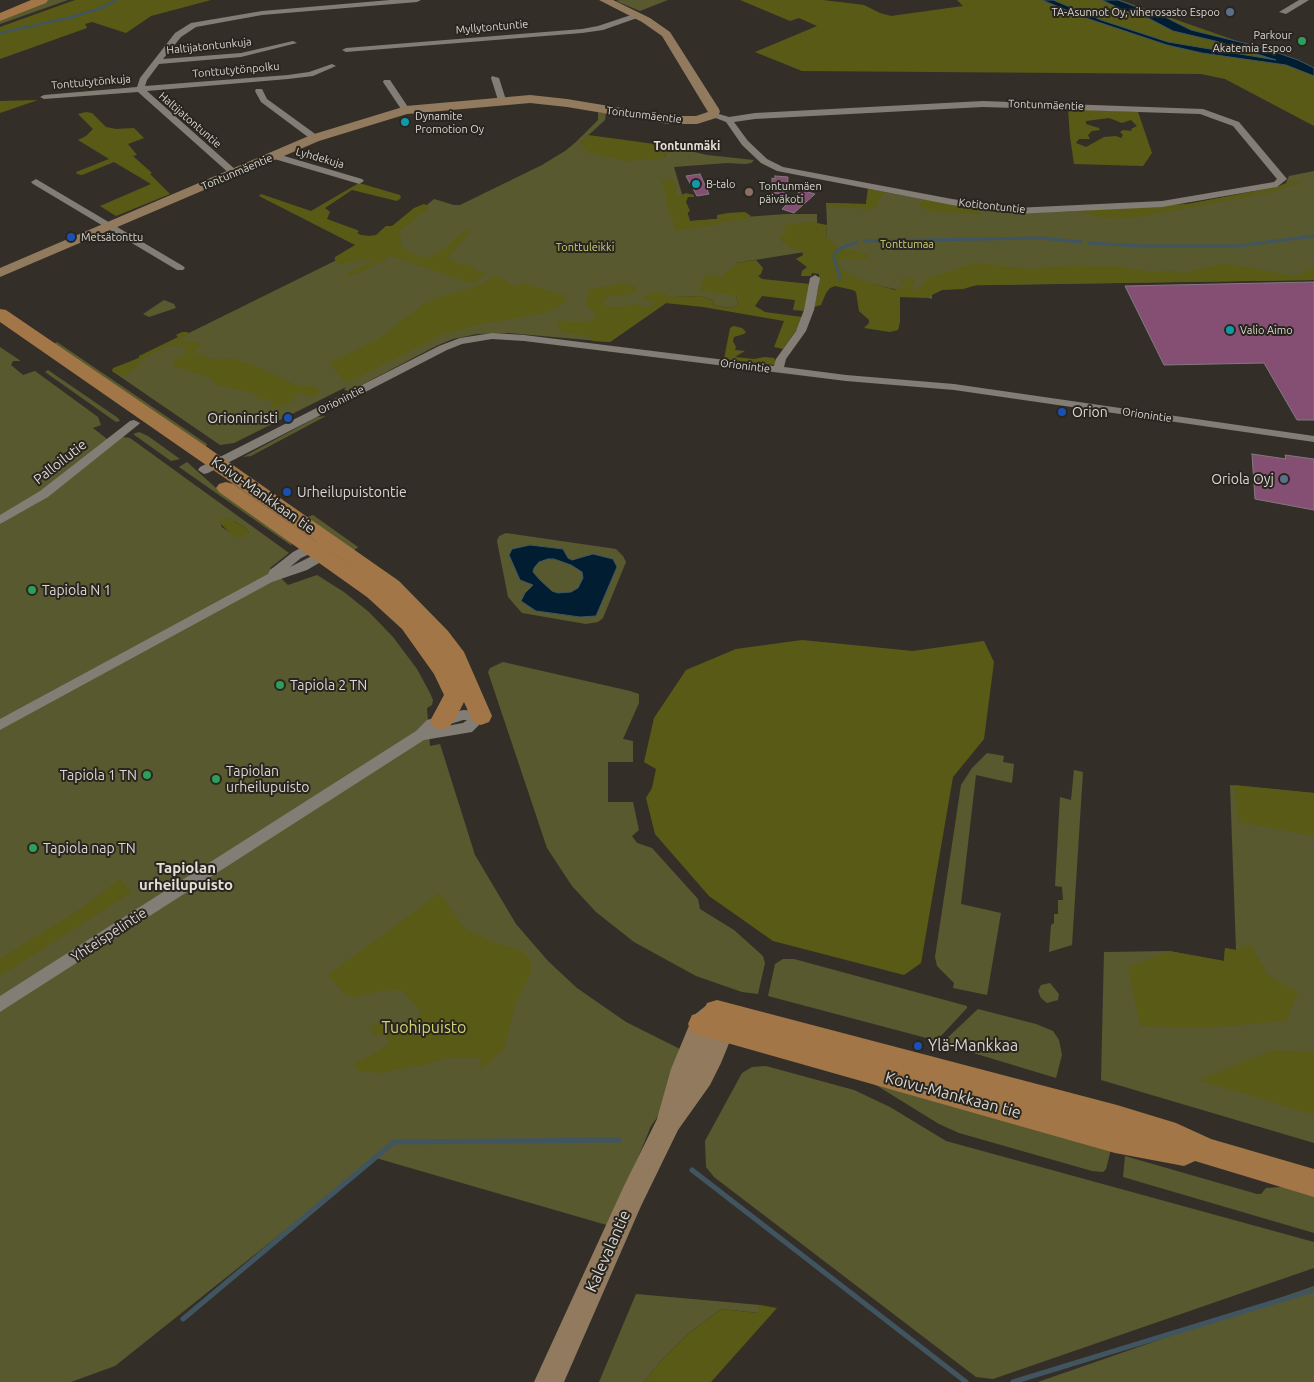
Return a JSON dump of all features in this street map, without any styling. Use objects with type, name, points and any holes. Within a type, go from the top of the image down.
[{"type":"main road","points":[[0,10],[26,0]]},
{"type":"main road","points":[[0,17],[42,0]]},
{"type":"main road","name":"Koivu-Mankkaan tie","points":[[0,314],[321,549],[410,624],[443,671],[455,695],[448,712],[441,721]]},
{"type":"main road","name":"Koivu-Mankkaan tie","points":[[0,330],[134,423],[210,466]]},
{"type":"main road","name":"Koivu-Mankkaan tie","points":[[321,549],[392,586],[440,636],[456,658],[481,716]]},
{"type":"main road","name":"Koivu-Mankkaan tie","points":[[714,1022],[1117,1119],[1176,1137],[1207,1152],[1314,1182]]},
{"type":"street","name":"Haltijatontuntie","points":[[234,173],[140,89],[143,80],[178,35],[194,25],[262,13],[417,0]]},
{"type":"street","points":[[604,0],[638,15],[658,27],[674,45],[713,109],[712,115]]},
{"type":"street","points":[[1283,12],[1305,0]]},
{"type":"street","name":"Myllytontuntie","points":[[346,50],[582,31],[600,28],[638,15]]},
{"type":"street","name":"Haltijatontunkuja","points":[[157,62],[241,55],[293,43]]},
{"type":"street","name":"Tonttutytönpolku","points":[[140,89],[288,77],[310,74],[332,66]]},
{"type":"street","points":[[495,78],[502,100]]},
{"type":"street","points":[[387,82],[406,110]]},
{"type":"street","name":"Tonttutytönkuja","points":[[44,97],[140,89]]},
{"type":"street","points":[[259,91],[264,100],[316,138]]},
{"type":"street","name":"Tontunmäentie","points":[[0,273],[316,138],[406,110],[502,100],[540,99],[670,120],[697,120],[712,115],[730,120],[755,116],[974,104],[1200,111],[1221,117],[1241,129],[1282,178],[1277,184]]},
{"type":"street","name":"Kotitontuntie","points":[[730,120],[745,143],[764,161],[780,169],[805,176],[1015,211],[1162,204],[1277,184]]},
{"type":"street","name":"Lyhdekuja","points":[[274,156],[359,181]]},
{"type":"street","points":[[36,182],[180,268]]},
{"type":"street","points":[[778,370],[781,359],[801,331],[809,310],[816,278]]},
{"type":"street","name":"Orionintie","points":[[210,466],[442,348],[460,341],[481,337],[524,338],[778,370],[954,387],[1314,439]]},
{"type":"street","name":"Palloilutie","points":[[0,520],[44,494],[134,423]]},
{"type":"street","points":[[0,725],[268,578],[303,567],[321,549]]},
{"type":"street","name":"Yhteispelintie","points":[[0,1005],[421,736],[432,724],[463,715],[481,716]]},
{"type":"street","name":"Yhteispelintie","points":[[421,736],[467,728],[481,716]]},
{"type":"street","name":"Kalevalantie","points":[[549,1382],[669,1120],[701,1077],[714,1022]]},
{"type":"green space","points":[[47,0],[68,0],[0,24],[0,19]]},
{"type":"green space","points":[[75,0],[211,0],[151,16],[126,33],[92,22],[85,24],[87,28],[0,59],[0,27]]},
{"type":"green space","points":[[668,0],[640,11],[616,1]]},
{"type":"green space","points":[[740,0],[823,0],[864,5],[891,16],[963,6],[957,0],[1042,0],[1083,17],[1167,45],[1202,53],[1288,65],[1304,71],[1314,76],[1314,126],[1225,79],[1201,74],[802,71],[755,52],[817,26],[799,18],[790,21]]},
{"type":"green space","points":[[1053,0],[1120,0],[1314,68],[1314,71],[1279,61],[1168,42],[1105,22]]},
{"type":"green space","points":[[38,100],[0,113],[0,101]]},
{"type":"green space","points":[[1068,109],[1138,112],[1152,153],[1143,166],[1074,164]],"holes":[[[1109,118],[1122,123],[1131,120],[1137,126],[1131,129],[1132,131],[1123,130],[1120,132],[1123,135],[1121,138],[1116,136],[1104,137],[1086,147],[1076,143],[1079,139],[1090,139],[1088,135],[1092,131],[1100,130],[1086,124],[1086,121]]]},
{"type":"green space","name":"Tonttuleikki","points":[[598,112],[606,113],[605,120],[580,143],[664,158],[669,146],[707,155],[754,160],[751,163],[745,164],[727,163],[674,167],[690,221],[786,214],[817,214],[817,250],[736,263],[736,296],[738,305],[731,308],[717,306],[713,304],[714,301],[702,296],[675,297],[610,342],[508,333],[477,334],[453,339],[350,391],[344,390],[346,387],[234,443],[220,445],[112,371],[361,248],[382,243],[434,199],[460,205],[542,165],[576,142],[598,120]]},
{"type":"green space","points":[[92,113],[106,127],[116,129],[134,128],[144,138],[128,144],[137,155],[133,156],[152,173],[150,174],[170,194],[116,216],[100,206],[151,184],[114,162],[82,175],[77,174],[76,172],[109,159],[78,140],[86,136],[93,129],[78,114]]},
{"type":"green space","points":[[588,135],[669,146],[664,158],[626,161],[589,153],[580,143]]},
{"type":"green space","name":"Tonttumaa","points":[[1314,171],[1314,280],[932,286],[932,299],[824,271],[827,223],[826,203],[866,204],[868,189],[983,210],[1013,213],[1081,211],[1188,204],[1277,187],[1286,183],[1289,176]]},
{"type":"green space","points":[[666,179],[672,179],[675,182],[677,197],[686,193],[694,195],[694,197],[688,197],[686,202],[690,211],[687,213],[690,221],[717,219],[717,215],[728,213],[745,212],[751,216],[747,219],[676,231],[673,226],[677,223],[674,223],[670,215],[666,202],[667,199],[664,194],[666,192],[662,189],[665,186],[661,182]]},
{"type":"green space","points":[[1294,181],[1302,182],[1272,192],[1146,216],[1111,219],[1081,213],[1081,211],[1188,204],[1277,187]]},
{"type":"green space","points":[[359,183],[400,195],[401,198],[397,201],[352,190],[325,208],[330,212],[327,219],[357,230],[359,231],[357,233],[361,235],[376,235],[386,226],[392,226],[414,208],[424,204],[430,207],[400,231],[401,247],[422,258],[428,258],[448,247],[451,242],[466,230],[470,232],[447,259],[453,260],[457,264],[475,267],[475,271],[481,271],[486,274],[473,284],[392,256],[357,274],[351,275],[347,273],[377,259],[351,261],[340,265],[335,260],[335,257],[355,245],[259,196],[261,194],[311,211]]},
{"type":"green space","points":[[868,189],[887,192],[880,198],[877,207],[867,209],[826,206],[826,203],[866,204]]},
{"type":"green space","points":[[924,199],[978,209],[979,214],[932,212],[919,206]]},
{"type":"green space","points":[[812,222],[827,225],[826,238],[832,241],[838,248],[867,254],[868,257],[864,259],[838,260],[841,269],[859,279],[895,290],[906,285],[901,281],[902,278],[914,280],[915,283],[910,288],[919,290],[926,280],[931,277],[963,266],[979,263],[1028,269],[1073,265],[1185,273],[1214,265],[1231,264],[1288,275],[1298,275],[1314,267],[1314,280],[977,285],[963,289],[942,290],[926,298],[900,297],[900,322],[898,330],[890,332],[864,328],[869,323],[869,320],[859,311],[856,292],[853,290],[835,286],[830,288],[821,305],[814,307],[819,285],[819,274],[812,273],[811,276],[801,276],[802,271],[807,267],[796,259],[803,255],[802,251],[782,242],[780,236],[787,233],[782,225]]},
{"type":"green space","points":[[756,260],[763,268],[758,276],[762,279],[810,284],[804,311],[793,310],[795,300],[762,296],[755,306],[765,312],[802,317],[797,329],[783,349],[774,347],[784,321],[703,307],[665,303],[610,342],[593,341],[590,337],[563,333],[556,323],[564,320],[566,322],[588,322],[593,320],[596,316],[595,313],[586,305],[587,294],[590,289],[624,283],[637,287],[637,290],[627,296],[610,296],[603,302],[605,306],[637,304],[641,306],[640,308],[645,308],[655,304],[643,300],[647,294],[660,292],[668,297],[702,296],[714,301],[713,304],[717,306],[731,308],[738,305],[736,296],[700,290],[705,275],[725,277],[723,273],[732,269],[736,263]]},
{"type":"green space","points":[[494,276],[502,277],[512,286],[523,283],[566,296],[568,299],[560,306],[546,313],[481,324],[444,334],[351,381],[346,381],[332,367],[333,361],[380,338],[422,305],[440,297],[480,285]]},
{"type":"green space","points":[[164,300],[174,304],[176,308],[149,317],[143,314]]},
{"type":"green space","points":[[734,326],[742,328],[746,332],[734,337],[735,350],[745,351],[735,357],[754,359],[774,358],[777,362],[775,365],[724,359],[730,328]]},
{"type":"green space","points":[[188,332],[188,336],[177,342],[188,341],[202,344],[193,352],[215,360],[231,358],[253,365],[296,385],[316,387],[320,392],[312,397],[296,393],[294,401],[279,407],[273,407],[270,403],[271,399],[259,399],[253,393],[217,385],[210,378],[174,366],[173,361],[186,354],[187,350],[180,346],[169,346],[155,352],[140,361],[138,366],[129,373],[122,376],[112,371],[113,368],[139,358],[139,356],[178,337],[176,335]]},
{"type":"green space","points":[[57,342],[207,445],[205,447],[52,345]]},
{"type":"green space","name":"Tuohipuisto","points":[[0,347],[21,361],[13,361],[11,365],[23,375],[35,371],[98,417],[101,425],[93,428],[112,443],[123,437],[130,438],[289,553],[270,568],[288,585],[317,575],[344,592],[369,612],[393,637],[417,669],[430,693],[433,700],[432,705],[427,708],[430,746],[440,744],[475,855],[516,924],[548,961],[577,988],[626,1022],[684,1051],[661,1112],[651,1126],[610,1226],[376,1158],[115,1366],[71,1382],[0,1382]],"holes":[[[234,521],[249,532],[241,537],[222,527],[220,522]]]},
{"type":"green space","points":[[48,370],[120,421],[116,422],[45,372]]},
{"type":"green space","points":[[326,416],[251,456],[243,457],[317,417]]},
{"type":"green space","points":[[139,432],[148,436],[180,459],[171,461],[133,434]]},
{"type":"green space","points":[[187,462],[216,488],[290,541],[292,546],[179,467]]},
{"type":"green space","points":[[313,515],[358,547],[352,552],[331,538],[308,517]]},
{"type":"green space","points":[[228,518],[244,527],[249,532],[247,535],[240,538],[231,534],[219,522]]},
{"type":"green space","points":[[506,533],[616,549],[626,562],[603,618],[598,622],[586,624],[522,613],[508,597],[497,541],[499,536]]},
{"type":"green space","points":[[802,640],[913,651],[984,641],[994,662],[984,739],[953,777],[921,963],[904,975],[773,941],[709,896],[655,834],[646,798],[652,788],[656,769],[644,762],[654,718],[686,670],[736,649]]},
{"type":"green space","points":[[503,662],[639,694],[639,703],[623,739],[633,741],[633,762],[608,762],[608,802],[633,802],[639,830],[632,836],[637,843],[652,848],[698,899],[700,909],[734,930],[763,956],[765,963],[758,994],[742,992],[696,976],[634,942],[596,912],[572,886],[547,848],[488,672],[490,668]]},
{"type":"green space","points":[[987,753],[1004,756],[1003,762],[1014,764],[1012,783],[976,775],[961,904],[1001,913],[987,995],[953,988],[954,983],[937,966],[935,957],[961,785],[972,768]]},
{"type":"green space","points":[[1074,770],[1083,772],[1072,945],[1049,952],[1051,925],[1054,923],[1054,914],[1058,914],[1058,900],[1063,900],[1062,887],[1055,886],[1060,797],[1071,800]]},
{"type":"green space","points":[[1230,785],[1314,793],[1314,1143],[1101,1080],[1104,952],[1169,951],[1224,961],[1225,948],[1236,950]]},
{"type":"green space","points":[[1234,785],[1314,793],[1314,836],[1239,822]]},
{"type":"green space","points":[[120,879],[131,893],[0,976],[0,959],[80,909]]},
{"type":"green space","name":"Tuohipuisto","points":[[440,893],[464,928],[493,942],[521,950],[531,961],[531,972],[516,1002],[505,1047],[481,1070],[480,1057],[445,1058],[425,1065],[407,1067],[385,1073],[358,1071],[354,1064],[379,1051],[389,1043],[386,1036],[374,1035],[370,1029],[378,1022],[411,1023],[418,1019],[420,1010],[401,990],[379,991],[355,997],[345,995],[328,975]]},
{"type":"green space","points":[[1250,944],[1269,976],[1298,992],[1286,1021],[1201,1028],[1140,1026],[1128,968],[1169,951],[1224,961],[1225,948],[1236,950]]},
{"type":"green space","points":[[783,959],[794,959],[967,1006],[967,1008],[940,1037],[934,1040],[768,996],[775,964]]},
{"type":"green space","points":[[1050,983],[1059,994],[1058,1000],[1047,1003],[1041,998],[1038,991],[1041,985]]},
{"type":"green space","points":[[978,1009],[1036,1024],[1053,1031],[1059,1040],[1062,1055],[1056,1078],[947,1045],[944,1041]]},
{"type":"green space","points":[[1272,1050],[1314,1052],[1314,1115],[1199,1080]]},
{"type":"green space","points":[[766,1066],[854,1090],[890,1107],[946,1141],[1314,1242],[1314,1268],[993,1379],[976,1377],[714,1177],[706,1167],[705,1141],[742,1073],[752,1067]]},
{"type":"green space","points":[[871,1082],[1111,1149],[1106,1169],[1103,1172],[1092,1171],[959,1133],[939,1124]]},
{"type":"green space","points":[[1125,1156],[1257,1194],[1261,1194],[1266,1188],[1282,1187],[1314,1194],[1314,1233],[1123,1177]]},
{"type":"green space","points":[[1314,1286],[1314,1382],[1038,1382]]},
{"type":"green space","points":[[636,1294],[760,1305],[759,1313],[721,1309],[688,1334],[660,1362],[644,1382],[599,1382]]},
{"type":"green space","points":[[760,1305],[777,1308],[711,1382],[644,1382],[660,1362],[688,1334],[721,1309],[758,1313]]},
{"type":"water","points":[[1042,0],[1053,0],[1101,20],[1168,42],[1276,60],[1215,41],[1173,31],[1150,19],[1123,10],[1102,0],[1118,0],[1147,11],[1153,11],[1191,30],[1264,48],[1298,60],[1314,68],[1314,76],[1286,65],[1202,53],[1167,45],[1083,17]]},
{"type":"water","points":[[530,545],[563,549],[568,558],[572,560],[593,554],[613,559],[617,567],[596,616],[580,617],[536,611],[521,601],[525,593],[533,585],[520,580],[509,555],[512,549]],"holes":[[[554,559],[571,565],[582,572],[583,578],[578,588],[571,592],[558,593],[552,591],[533,572],[539,562]]]},
{"type":"building","name":"B-talo","points":[[700,174],[709,194],[697,196],[686,176]]},
{"type":"building","points":[[775,176],[788,177],[787,194],[772,193],[772,178],[775,179]]},
{"type":"building","points":[[801,190],[815,194],[794,213],[782,209]]},
{"type":"building","name":"Valio Aimo","points":[[1314,282],[1314,420],[1297,420],[1264,363],[1164,365],[1125,286]]},
{"type":"building","name":"Oriola Oyj","points":[[1252,454],[1286,459],[1285,455],[1314,459],[1314,510],[1255,499]]},
{"type":"waterway","points":[[0,33],[72,17],[104,7],[116,0]]},
{"type":"waterway","points":[[1089,243],[1142,246],[1237,246],[1314,236]]},
{"type":"waterway","points":[[864,241],[1041,238],[1081,242]]},
{"type":"waterway","points":[[840,279],[834,258],[835,253],[841,248],[857,242]]},
{"type":"waterway","points":[[183,1319],[394,1142],[619,1140]]},
{"type":"waterway","points":[[692,1170],[966,1382]]},
{"type":"waterway","points":[[1013,1382],[1314,1290]]},
{"type":"place","name":"TA-Asunnot Oy, viherosasto Espoo","points":[[1230,12]]},
{"type":"place","name":"Parkour Akatemia Espoo","points":[[1302,41]]},
{"type":"place","name":"Dynamite Promotion Oy","points":[[405,122]]},
{"type":"place","name":"B-talo","points":[[696,184]]},
{"type":"place","name":"Tontunmäen päiväkoti","points":[[749,192]]},
{"type":"place","name":"Metsätonttu","points":[[71,237]]},
{"type":"place","name":"Valio Aimo","points":[[1230,330]]},
{"type":"place","name":"Orion","points":[[1062,412]]},
{"type":"place","name":"Orioninristi","points":[[288,418]]},
{"type":"place","name":"Oriola Oyj","points":[[1284,479]]},
{"type":"place","name":"Urheilupuistontie","points":[[287,492]]},
{"type":"place","name":"Tapiola N 1","points":[[32,590]]},
{"type":"place","name":"Tapiola 2 TN","points":[[280,685]]},
{"type":"place","name":"Tapiola 1 TN","points":[[147,775]]},
{"type":"place","name":"Tapiolan urheilupuisto","points":[[216,779]]},
{"type":"place","name":"Tapiola nap TN","points":[[33,848]]},
{"type":"place","name":"Ylä-Mankkaa","points":[[918,1046]]},
{"type":"district","name":"Tontunmäki","points":[[687,146]]},
{"type":"district","name":"Tapiolan urheilupuisto","points":[[186,876]]}]
